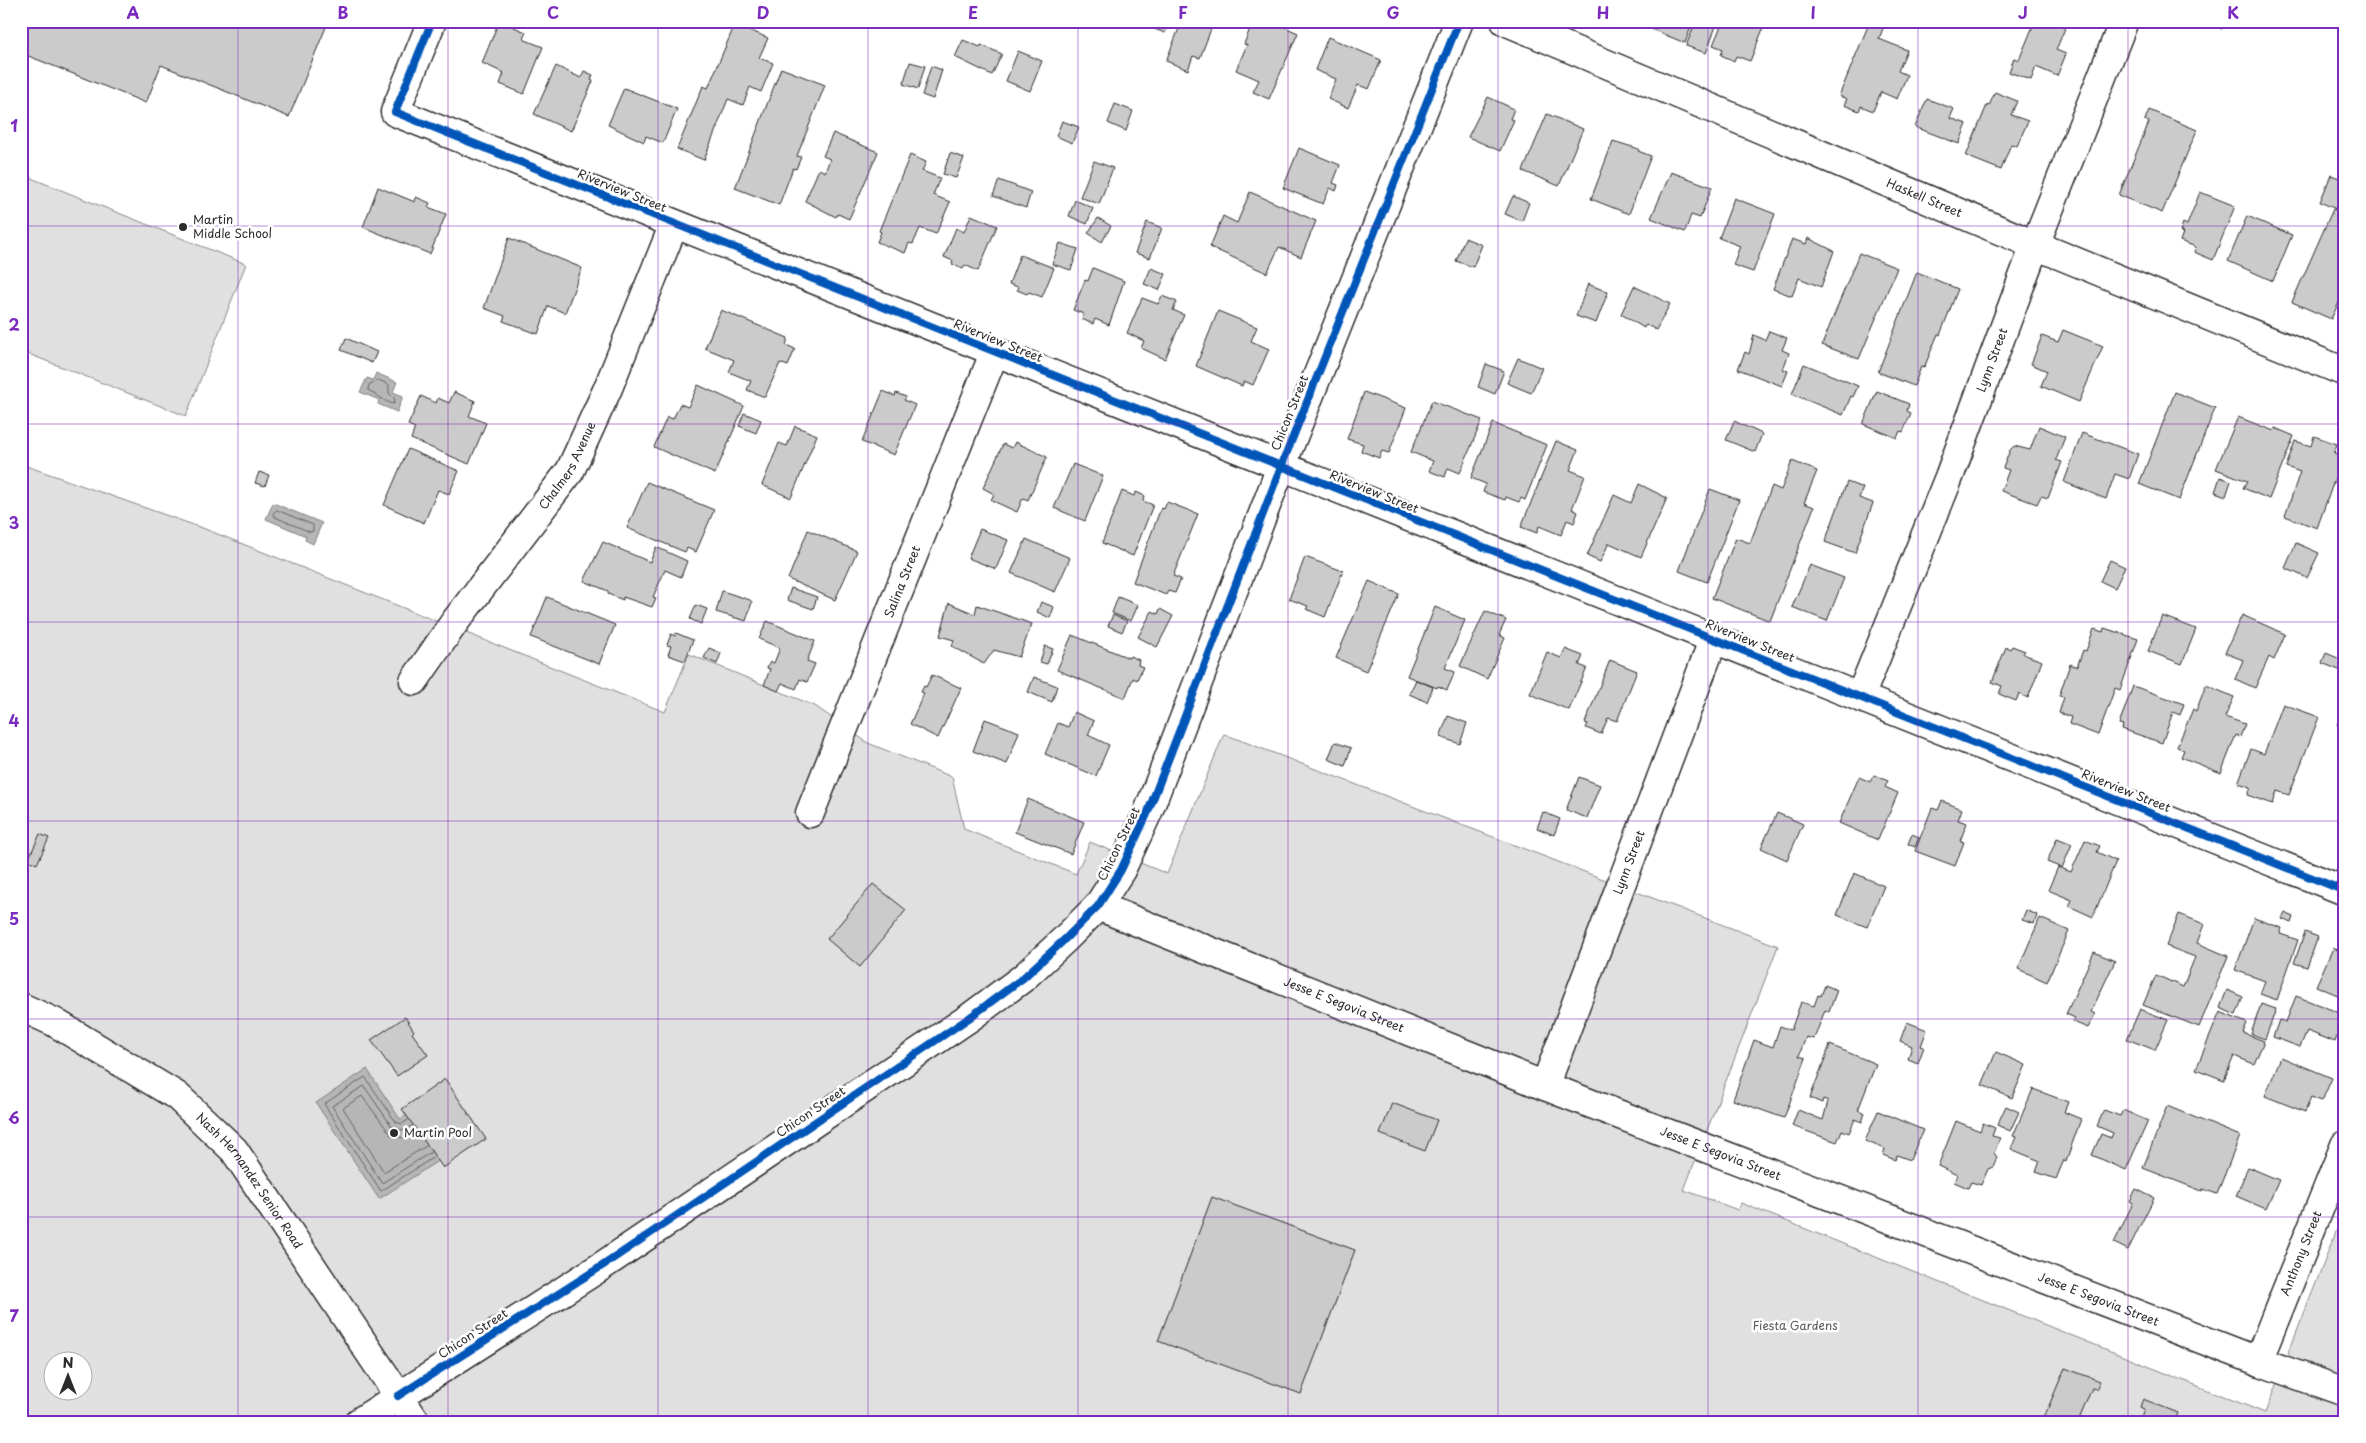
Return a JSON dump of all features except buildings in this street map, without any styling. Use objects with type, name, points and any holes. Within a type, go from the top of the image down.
[{"type":"street","name":"Riverview Street","points":[[432,21],[395,112],[2345,891]]},
{"type":"street","name":"Chicon Street","points":[[359,1422],[602,1266],[969,1018],[1023,978],[1098,906],[1121,870],[1148,812],[1281,467],[1459,21]]},
{"type":"street","name":"Haskell Street","points":[[1505,21],[2035,246],[2345,372]]},
{"type":"street","name":"Lynn Street","points":[[1860,697],[1949,477],[2035,246],[2124,21]]},
{"type":"street","name":"Chalmers Avenue","points":[[414,681],[454,623],[570,471],[608,388],[674,224]]},
{"type":"street","name":"Salina Street","points":[[810,813],[995,351]]},
{"type":"street","name":"Lynn Street","points":[[1545,1086],[1714,638]]},
{"type":"street","name":"Jesse E Segovia Street","points":[[1098,906],[1545,1086],[2258,1362],[2345,1392]]},
{"type":"street","name":"Nash Hernandez Senior Road","points":[[21,1007],[54,1022],[177,1096],[194,1110],[234,1150],[416,1422]]},
{"type":"street","name":"Anthony Street","points":[[2258,1362],[2345,1145]]},
{"type":"green space","points":[[21,174],[246,264],[186,416],[21,351]]},
{"type":"green space","name":"Fiesta Gardens","points":[[21,464],[205,529],[665,712],[689,654],[815,706],[868,743],[952,777],[964,829],[1076,874],[1090,842],[1167,874],[1224,734],[1778,946],[1684,1190],[1738,1210],[1741,1203],[2265,1413],[2345,1209],[2345,1422],[21,1422]]},
{"type":"water","points":[[376,373],[397,382],[393,392],[403,396],[397,412],[378,404],[379,400],[360,392],[367,378],[373,380]]},
{"type":"water","points":[[273,503],[322,523],[313,544],[305,540],[306,536],[266,519]]},
{"type":"water","name":"Martin Pool","points":[[367,1069],[400,1119],[431,1100],[461,1146],[379,1199],[316,1103]]},
{"type":"cycle path","points":[[432,21],[395,112],[2345,891]]},
{"type":"cycle path","points":[[398,1396],[602,1266],[969,1018],[1023,978],[1098,906],[1121,870],[1148,812],[1281,467],[1459,21]]},
{"type":"place","name":"Martin Middle School","points":[[183,227]]},
{"type":"place","name":"Martin Pool","points":[[394,1133]]}]
